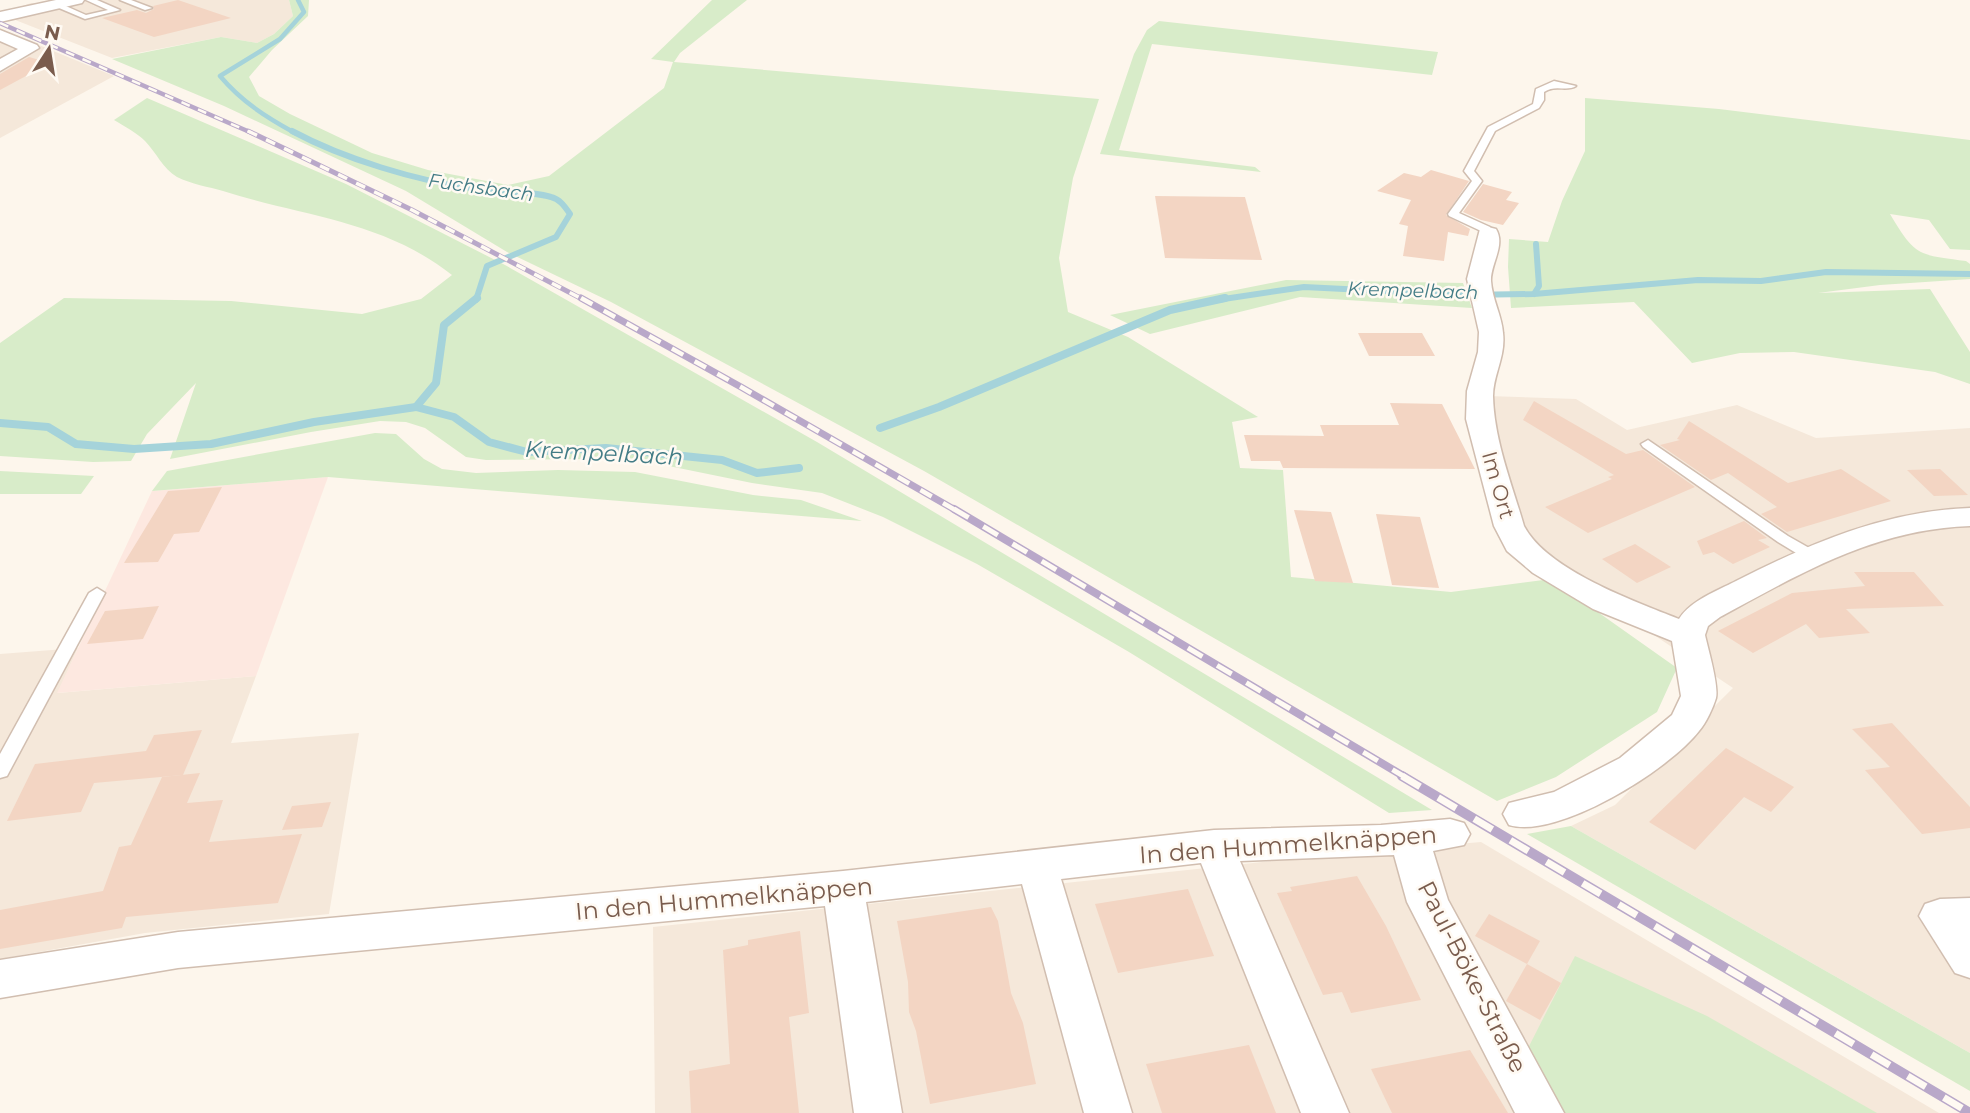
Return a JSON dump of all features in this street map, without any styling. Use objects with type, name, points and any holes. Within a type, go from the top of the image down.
[{"type":"street","points":[[0,17],[77,0]]},
{"type":"street","points":[[0,36],[31,48],[0,66]]},
{"type":"street","name":"Im Ort","points":[[1488,234],[1486,257],[1479,279],[1491,342],[1480,391],[1480,419],[1509,526],[1518,544],[1544,566],[1605,602],[1688,635]]},
{"type":"street","points":[[1523,814],[1563,805],[1633,768],[1686,723],[1699,696],[1688,635],[1694,621],[1707,609],[1812,556],[1886,529],[1955,517],[1970,517]]},
{"type":"street","name":"In den Hummelknäppen","points":[[0,979],[178,950],[843,888],[1214,846],[1430,837]]},
{"type":"street","name":"Paul-Böke-Straße","points":[[1430,837],[1428,902],[1540,1113]]},
{"type":"street","points":[[1214,846],[1325,1113]]},
{"type":"street","points":[[1037,866],[1108,1113]]},
{"type":"street","points":[[843,888],[878,1113]]},
{"type":"street","points":[[1970,915],[1940,916],[1970,960]]},
{"type":"lane","points":[[56,5],[85,17],[116,10],[90,0]]},
{"type":"lane","points":[[109,7],[127,1],[148,8]]},
{"type":"lane","points":[[1488,234],[1486,229],[1453,214],[1476,181],[1469,171],[1491,129],[1536,106],[1541,100],[1539,91],[1546,85],[1553,83],[1572,86]]},
{"type":"lane","points":[[1648,444],[1783,539],[1812,556]]},
{"type":"lane","points":[[0,771],[97,593]]},
{"type":"shaded area","points":[[68,0],[289,0],[293,16],[274,34],[257,43],[221,37],[112,58],[0,14],[31,3],[47,5]]},
{"type":"shaded area","points":[[0,29],[114,76],[0,138]]},
{"type":"shaded area","points":[[1488,396],[1576,399],[1627,430],[1737,405],[1816,438],[1970,428],[1970,1053],[1571,826],[1615,805],[1733,688],[1536,556],[1503,482]]},
{"type":"shaded area","points":[[328,477],[256,676],[57,693],[152,491]]},
{"type":"shaded area","points":[[78,648],[58,693],[256,676],[231,743],[359,733],[329,914],[145,933],[0,959],[0,654]]},
{"type":"shaded area","points":[[1481,842],[1939,1113],[655,1113],[653,927],[1309,857]]},
{"type":"green space","points":[[289,0],[309,0],[308,16],[272,50],[249,77],[259,96],[290,114],[372,153],[428,170],[508,185],[549,176],[664,88],[673,62],[651,59],[712,0],[747,0],[680,53],[674,62],[1099,99],[1073,178],[1059,258],[1068,312],[1128,337],[1258,417],[1232,422],[1240,468],[1283,470],[1291,577],[1451,592],[1551,579],[1677,668],[1657,712],[1556,777],[1497,801],[924,471],[611,302],[507,252],[406,191],[224,106],[112,59],[221,37],[257,43],[274,34],[293,16]]},
{"type":"green space","points":[[1159,21],[1438,52],[1432,75],[1152,44],[1119,150],[1255,167],[1261,172],[1100,154],[1134,54],[1147,30]]},
{"type":"green space","points":[[147,98],[346,184],[505,265],[817,442],[1432,810],[1389,813],[1129,652],[977,564],[883,517],[822,493],[752,483],[654,463],[602,459],[486,460],[466,457],[425,428],[406,422],[380,421],[170,459],[196,383],[147,434],[131,461],[93,462],[0,456],[0,343],[64,298],[231,301],[362,314],[421,299],[452,275],[398,242],[370,231],[177,177],[142,138],[114,120]]},
{"type":"green space","points":[[1585,98],[1719,109],[1970,140],[1970,250],[1950,249],[1929,220],[1890,214],[1912,246],[1919,251],[1970,264],[1970,279],[1880,285],[1818,293],[1930,289],[1970,352],[1970,384],[1935,372],[1794,352],[1740,353],[1692,363],[1634,302],[1511,308],[1509,239],[1548,242],[1562,201],[1585,151]]},
{"type":"green space","points":[[1286,280],[1463,283],[1472,308],[1300,297],[1150,334],[1110,315]]},
{"type":"green space","points":[[375,433],[396,434],[424,459],[442,469],[476,473],[558,470],[635,472],[753,495],[801,500],[862,521],[328,477],[152,491],[167,471]]},
{"type":"green space","points":[[0,471],[94,476],[81,494],[0,494]]},
{"type":"green space","points":[[1571,826],[1970,1053],[1970,1091],[1527,834]]},
{"type":"green space","points":[[1575,956],[1707,1016],[1877,1113],[1560,1113],[1525,1054]]},
{"type":"building","points":[[178,0],[231,18],[154,37],[102,18],[137,10],[146,13],[154,9],[153,6]]},
{"type":"building","points":[[29,57],[50,63],[0,90],[0,74]]},
{"type":"building","points":[[1431,170],[1469,181],[1446,215],[1470,229],[1468,236],[1448,232],[1444,261],[1403,256],[1408,226],[1399,224],[1411,200],[1377,191],[1404,173],[1421,177]]},
{"type":"building","points":[[1483,184],[1512,192],[1506,200],[1519,203],[1503,225],[1463,212]]},
{"type":"building","points":[[1155,196],[1245,197],[1262,260],[1165,258]]},
{"type":"building","points":[[1358,333],[1422,333],[1435,356],[1369,356]]},
{"type":"building","points":[[1534,401],[1626,454],[1643,450],[1695,487],[1588,533],[1545,507],[1612,479],[1608,477],[1614,475],[1523,420]]},
{"type":"building","points":[[1390,403],[1442,404],[1475,469],[1283,468],[1280,461],[1251,461],[1244,435],[1324,436],[1320,425],[1399,425]]},
{"type":"building","points":[[1689,421],[1788,483],[1841,469],[1891,501],[1787,532],[1761,514],[1777,507],[1728,473],[1711,480],[1660,445],[1680,440],[1677,439]]},
{"type":"building","points":[[1940,469],[1968,495],[1934,496],[1907,470]]},
{"type":"building","points":[[222,487],[199,532],[174,534],[158,562],[124,563],[168,491]]},
{"type":"building","points":[[1294,510],[1331,512],[1353,583],[1315,581]]},
{"type":"building","points":[[1376,514],[1420,517],[1439,588],[1392,585]]},
{"type":"building","points":[[1744,521],[1767,538],[1758,540],[1770,547],[1733,564],[1714,552],[1703,555],[1697,541]]},
{"type":"building","points":[[1635,544],[1671,567],[1637,583],[1602,559]]},
{"type":"building","points":[[1854,572],[1914,572],[1944,606],[1846,609],[1870,633],[1819,638],[1806,624],[1753,653],[1718,631],[1792,593],[1865,586]]},
{"type":"building","points":[[159,606],[143,639],[87,644],[105,611]]},
{"type":"building","points":[[1892,723],[1970,807],[1970,828],[1922,834],[1865,770],[1890,767],[1852,729]]},
{"type":"building","points":[[202,730],[183,775],[94,783],[81,812],[7,821],[35,764],[146,751],[154,735]]},
{"type":"building","points":[[1726,748],[1794,787],[1771,812],[1744,797],[1695,850],[1649,822]]},
{"type":"building","points":[[200,773],[187,803],[223,800],[209,842],[302,834],[278,903],[126,917],[122,928],[0,949],[0,910],[103,891],[119,847],[131,845],[162,777]]},
{"type":"building","points":[[331,802],[322,827],[282,830],[292,806]]},
{"type":"building","points":[[1357,876],[1386,926],[1421,1000],[1351,1013],[1342,992],[1323,995],[1277,893],[1292,891],[1290,887]]},
{"type":"building","points":[[1188,889],[1214,956],[1118,973],[1095,904]]},
{"type":"building","points":[[991,907],[998,921],[1011,993],[1023,1023],[1036,1084],[930,1104],[916,1031],[909,1012],[908,982],[897,921]]},
{"type":"building","points":[[1489,914],[1540,941],[1527,964],[1475,936]]},
{"type":"building","points":[[800,931],[809,1013],[789,1017],[799,1113],[691,1113],[689,1071],[730,1064],[723,950],[748,945],[748,940]]},
{"type":"building","points":[[1527,964],[1561,983],[1540,1020],[1506,1001]]},
{"type":"building","points":[[1249,1045],[1276,1113],[1162,1113],[1146,1064]]},
{"type":"building","points":[[1470,1050],[1508,1113],[1392,1113],[1371,1069]]},
{"type":"waterway","name":"Fuchsbach","points":[[295,133],[255,108],[220,76],[280,39],[304,12],[298,0]]},
{"type":"waterway","name":"Fuchsbach","points":[[292,131],[334,151],[406,175],[476,189],[542,195],[560,201],[570,214],[556,237],[487,266],[477,298]]},
{"type":"waterway","points":[[1534,294],[1539,286],[1536,244]]},
{"type":"waterway","name":"Krempelbach","points":[[1534,294],[1698,280],[1761,281],[1826,272],[1970,274]]},
{"type":"waterway","name":"Krempelbach","points":[[1217,300],[1304,287],[1465,295],[1534,294]]},
{"type":"waterway","name":"Fuchsbach","points":[[416,407],[436,383],[444,325],[477,298]]},
{"type":"waterway","name":"Krempelbach","points":[[880,428],[939,407],[1170,310],[1225,298]]},
{"type":"waterway","name":"Fuchsbach","points":[[0,423],[48,427],[76,444],[134,449],[211,444],[314,422],[416,407]]},
{"type":"waterway","name":"Krempelbach","points":[[416,407],[454,417],[489,442],[527,452],[606,448],[722,460],[757,473],[799,468]]},
{"type":"railway","points":[[0,23],[252,133]]},
{"type":"railway","points":[[248,131],[412,210],[584,300]]},
{"type":"railway","points":[[581,298],[957,511]]},
{"type":"railway","points":[[954,509],[1405,777]]},
{"type":"railway","points":[[1402,776],[1970,1113]]}]
